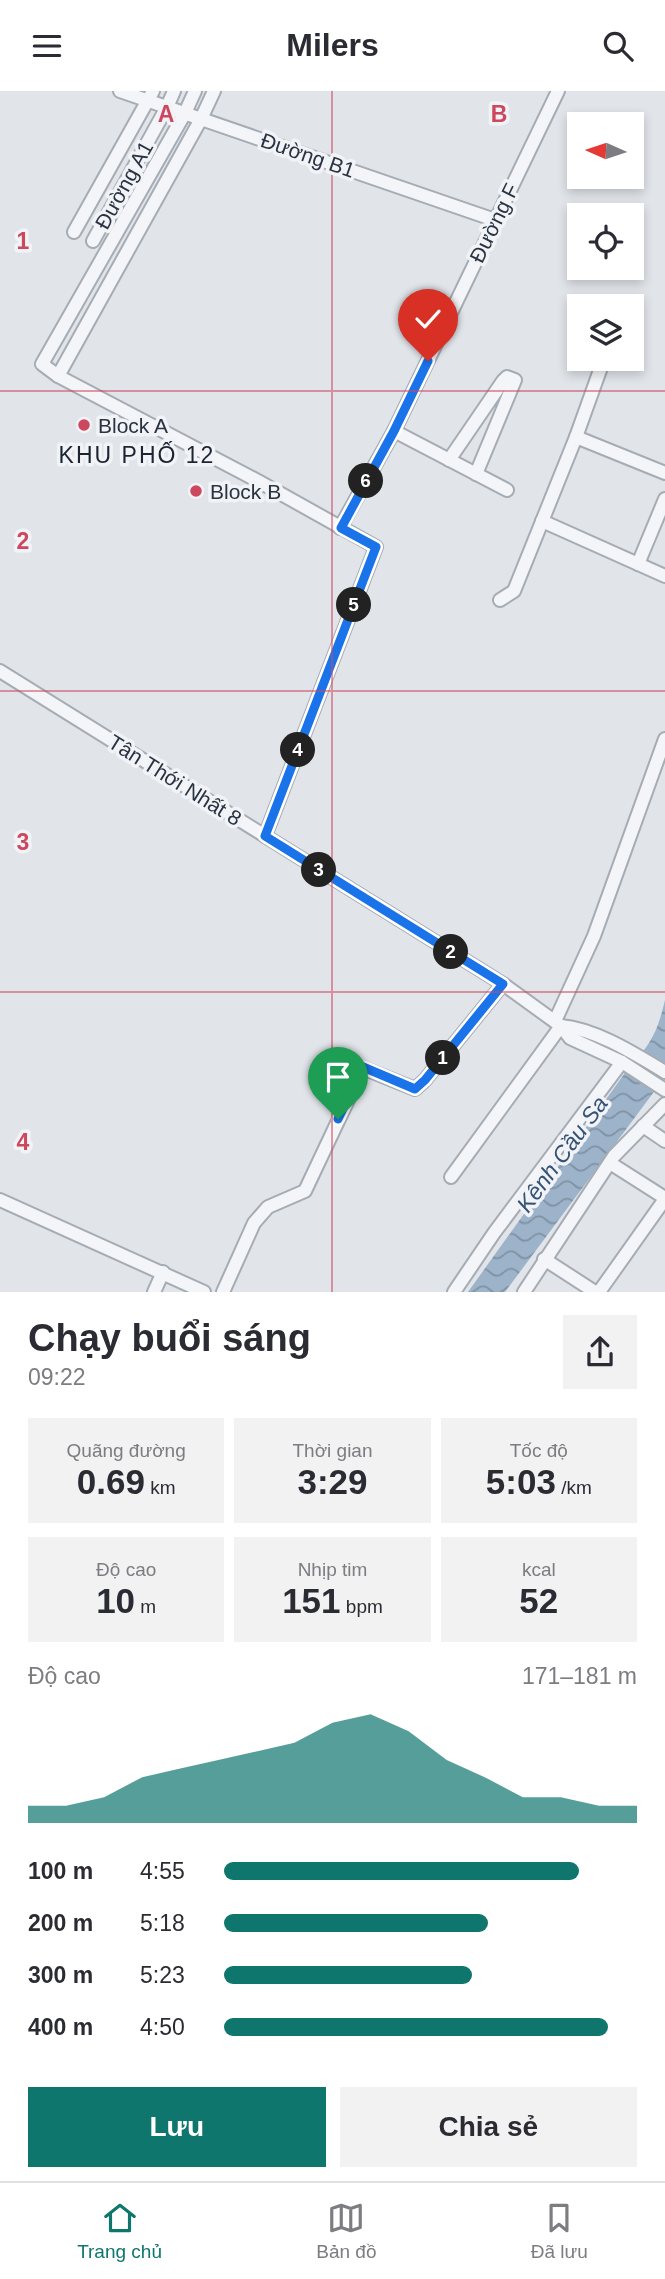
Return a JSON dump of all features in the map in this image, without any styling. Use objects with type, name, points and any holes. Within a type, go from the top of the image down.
[{"type":"street","name":"Đường B1","points":[[120,91],[151,96],[167,107],[495,220]]},
{"type":"street","name":"Đường A1","points":[[93,241],[174,91]]},
{"type":"street","points":[[195,91],[42,364],[58,376],[234,468],[376,547],[265,836]]},
{"type":"street","points":[[58,376],[214,91]]},
{"type":"street","name":"Đường F","points":[[341,528],[394,431],[558,91]]},
{"type":"street","name":"Đường A1","points":[[74,232],[151,96]]},
{"type":"street","points":[[500,600],[514,591],[600,371]]},
{"type":"street","points":[[449,460],[503,381],[508,377],[515,380],[476,474]]},
{"type":"street","points":[[394,431],[507,490]]},
{"type":"street","points":[[576,437],[665,473]]},
{"type":"street","points":[[638,564],[665,499]]},
{"type":"street","points":[[542,521],[665,576]]},
{"type":"street","name":"Tân Thới Nhất 8","points":[[0,671],[503,984],[558,1023],[570,1038],[625,1056]]},
{"type":"street","points":[[451,1177],[558,1023],[594,936],[665,739]]},
{"type":"street","points":[[223,1292],[254,1223],[268,1207],[305,1191],[363,1067],[415,1089],[503,984]]},
{"type":"street","points":[[625,1056],[665,1072]]},
{"type":"street","points":[[625,1056],[665,1090]]},
{"type":"street","points":[[454,1292],[494,1233],[625,1056]]},
{"type":"street","points":[[524,1292],[610,1163],[665,1104]]},
{"type":"street","points":[[643,1126],[665,1141]]},
{"type":"street","points":[[544,1259],[597,1292],[665,1199],[610,1163]]},
{"type":"street","points":[[0,1200],[204,1292]]},
{"type":"street","points":[[154,1292],[163,1272]]},
{"type":"water","points":[[665,1000],[665,1077],[505,1292],[468,1292],[647,1046],[656,1030]]},
{"type":"place","name":"Block A","points":[[84,425]]},
{"type":"place","name":"Block B","points":[[196,491]]},
{"type":"district","name":"KHU PHỐ 12","points":[[137,455]]},
{"type":"route","points":[[338,1119],[363,1067],[415,1089],[503,984],[265,836],[376,547],[341,528],[394,431],[428,361]]},
{"type":"water label","name":"Kênh Cầu Sa","points":[[562,1154]]}]
